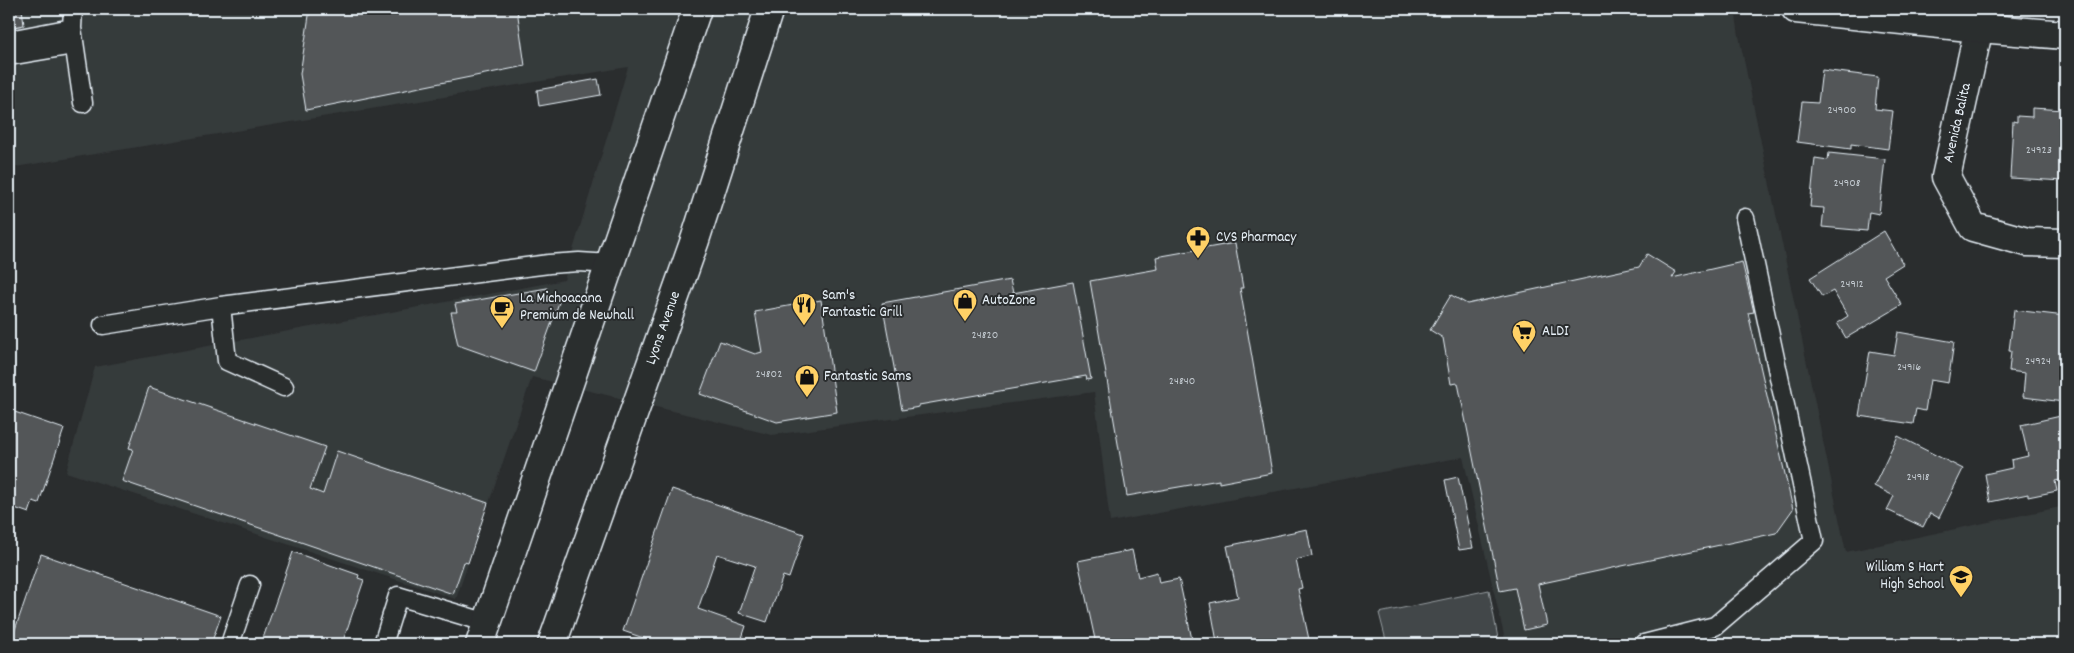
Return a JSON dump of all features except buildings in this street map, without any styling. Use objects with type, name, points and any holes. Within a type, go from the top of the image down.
[{"type":"main road","points":[[484,633],[697,9]]},
{"type":"main road","name":"Lyons Avenue","points":[[552,644],[695,240],[769,9]]},
{"type":"main road","points":[[1796,9],[1981,19],[2065,35]]},
{"type":"main road","name":"Avenida Balita","points":[[1981,19],[1946,177],[1973,227],[2026,242],[2065,243]]},
{"type":"lane","points":[[73,9],[73,37],[83,103]]},
{"type":"lane","points":[[9,40],[73,37]]},
{"type":"lane","points":[[9,56],[73,37]]},
{"type":"lane","points":[[1644,644],[1715,626],[1814,541],[1745,218]]},
{"type":"lane","points":[[103,325],[221,306],[549,264],[579,262],[611,264]]},
{"type":"lane","points":[[221,306],[227,362],[284,387]]},
{"type":"lane","points":[[230,644],[250,584]]},
{"type":"lane","points":[[383,644],[398,596],[484,633]]},
{"type":"shaded area","points":[[9,9],[1735,9],[1846,552],[2065,506],[2065,644],[1506,644],[1463,457],[1110,522],[1094,392],[772,435],[532,377],[456,599],[66,472],[95,367],[564,280],[628,67],[9,168]]},
{"type":"shaded area","points":[[1489,590],[1499,644],[1387,644],[1379,613]]},
{"type":"place","name":"CVS Pharmacy","points":[[1198,259]]},
{"type":"place","name":"AutoZone","points":[[965,322]]},
{"type":"place","name":"Sam's Fantastic Grill","points":[[804,326]]},
{"type":"place","name":"La Michoacana Premium de Newhall","points":[[502,329]]},
{"type":"place","name":"ALDI","points":[[1524,353]]},
{"type":"place","name":"Fantastic Sams","points":[[807,398]]},
{"type":"place","name":"William S Hart High School","points":[[1961,598]]}]
